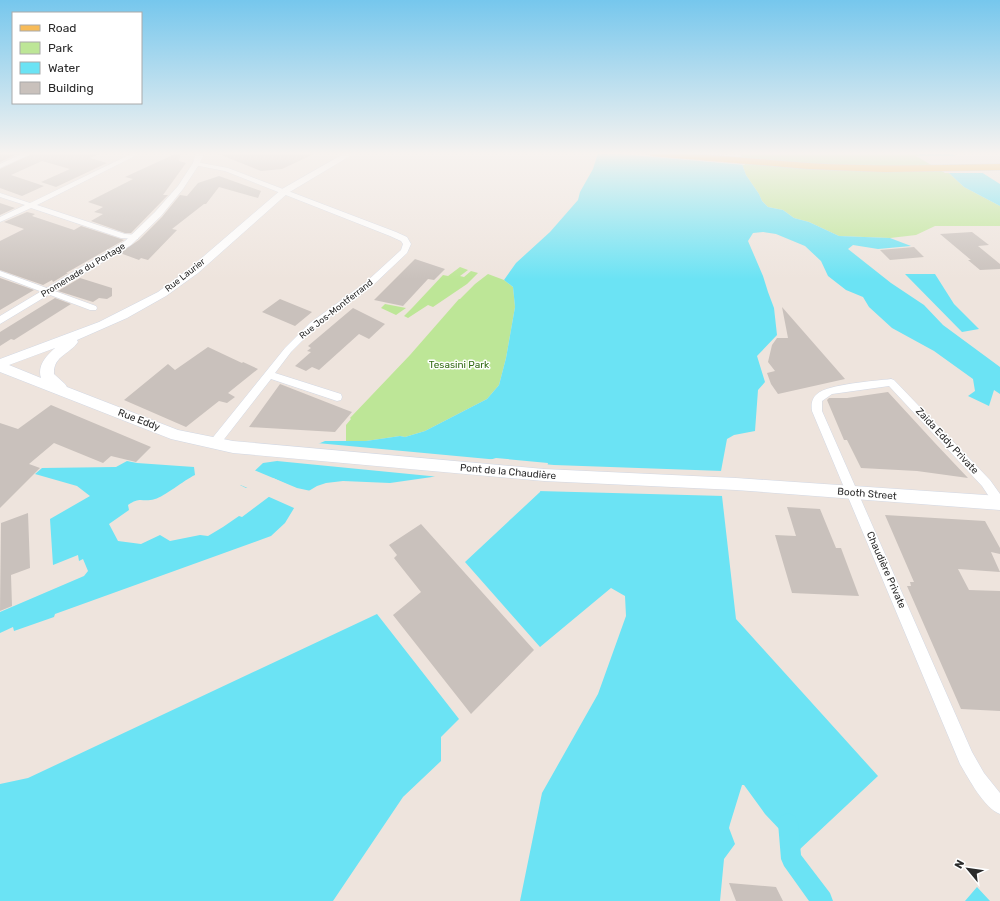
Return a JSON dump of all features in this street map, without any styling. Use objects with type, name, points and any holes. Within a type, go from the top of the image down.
[{"type":"main road","name":"Rue Laurier","points":[[0,354],[100,314],[153,288],[185,266],[251,207],[271,195]]},
{"type":"main road","name":"Rue Laurier","points":[[0,366],[95,327],[144,304],[177,283],[274,195]]},
{"type":"main road","points":[[66,392],[47,376],[49,364],[57,352],[95,327]]},
{"type":"main road","name":"Rue Eddy","points":[[0,366],[176,435],[214,444],[283,451]]},
{"type":"main road","name":"Pont de la Chaudière","points":[[283,451],[544,476],[734,484]]},
{"type":"main road","name":"Booth Street","points":[[734,484],[1000,503]]},
{"type":"street","points":[[0,195],[124,236],[135,237]]},
{"type":"street","points":[[0,220],[52,195]]},
{"type":"street","name":"Promenade du Portage","points":[[0,321],[116,251],[135,237],[173,195]]},
{"type":"street","name":"Rue Jos-Montferrand","points":[[214,444],[288,350],[330,312],[368,285],[406,247],[407,244],[404,239],[393,234],[296,195]]},
{"type":"street","points":[[0,273],[93,308]]},
{"type":"street","points":[[268,375],[337,397]]},
{"type":"street","name":"Chaudière Private","points":[[891,382],[830,391],[819,396],[816,402],[817,411],[966,758],[978,779],[1000,806]]},
{"type":"street","name":"Zaida Eddy Private","points":[[891,382],[986,483],[1000,503]]},
{"type":"green space","points":[[759,195],[979,195],[1000,206],[1000,226],[935,226],[916,235],[890,238],[839,236],[809,222],[794,218],[783,210],[768,207],[762,201]]},
{"type":"green space","points":[[460,267],[468,270],[460,276],[464,277],[471,271],[478,273],[467,284],[433,307],[428,305],[408,318],[404,316],[443,275],[448,276]]},
{"type":"green space","name":"Tesasini Park","points":[[488,274],[504,280],[513,287],[515,307],[506,358],[499,385],[487,399],[425,431],[405,437],[400,436],[366,441],[346,441],[346,425],[351,419],[350,418],[410,355],[459,299]]},
{"type":"green space","points":[[385,304],[406,308],[396,315],[381,308]]},
{"type":"water","points":[[579,195],[759,195],[762,201],[768,207],[783,210],[794,218],[809,222],[839,236],[890,238],[911,246],[878,249],[853,245],[848,249],[891,283],[924,305],[943,325],[1000,367],[1000,394],[994,390],[989,406],[968,396],[975,391],[973,379],[934,351],[892,328],[869,307],[863,297],[846,290],[828,276],[821,261],[805,246],[776,234],[763,232],[753,233],[748,241],[763,276],[774,308],[777,335],[757,356],[765,382],[758,390],[755,431],[734,435],[727,439],[721,471],[722,496],[736,619],[878,776],[799,850],[765,814],[744,785],[742,785],[729,828],[735,844],[724,859],[720,901],[520,901],[542,793],[598,694],[626,616],[625,596],[611,588],[540,647],[465,562],[540,492],[548,463],[496,458],[432,477],[390,483],[343,481],[326,483],[317,486],[302,495],[285,523],[271,536],[55,614],[54,617],[14,631],[13,627],[0,633],[0,612],[84,576],[88,571],[83,559],[79,561],[78,555],[53,565],[50,519],[90,496],[77,486],[35,474],[42,468],[116,467],[127,461],[194,467],[195,475],[159,498],[132,502],[128,505],[129,510],[109,524],[118,541],[141,544],[160,535],[170,541],[200,535],[208,536],[239,516],[242,517],[286,484],[273,478],[246,488],[240,485],[263,463],[277,461],[325,441],[366,441],[400,436],[405,437],[425,431],[487,399],[499,385],[506,358],[515,307],[513,287],[504,280],[516,263],[550,232],[578,200]]},
{"type":"water","points":[[979,195],[1000,195],[1000,206]]},
{"type":"water","points":[[905,274],[935,274],[954,304],[979,329],[962,332]]},
{"type":"water","points":[[377,614],[459,719],[441,737],[441,761],[403,797],[333,901],[0,901],[0,784],[28,778]]},
{"type":"water","points":[[977,887],[990,901],[965,901]]},
{"type":"pier","points":[[317,443],[554,465],[723,471],[724,496],[538,491],[545,465],[496,460],[440,477],[277,461],[279,458]]},
{"type":"pier","points":[[254,470],[297,488],[311,491],[303,497],[296,508],[294,508],[267,496],[282,484],[273,481],[250,489],[238,484]]},
{"type":"building","points":[[102,195],[168,195],[131,233],[125,233],[91,221],[103,214],[94,212],[103,207],[88,202]]},
{"type":"building","points":[[180,195],[213,195],[206,204],[172,229],[177,230],[148,260],[141,258],[139,260],[120,253],[139,240],[162,217]]},
{"type":"building","points":[[248,195],[259,195],[258,198]]},
{"type":"building","points":[[0,203],[15,208],[0,215]]},
{"type":"building","points":[[27,212],[35,214],[32,216],[74,230],[81,226],[124,240],[53,282],[52,280],[43,285],[0,270],[0,241],[24,229],[4,222]]},
{"type":"building","points":[[972,232],[989,245],[978,246],[1000,264],[1000,269],[980,270],[968,260],[971,260],[940,234]]},
{"type":"building","points":[[914,247],[924,257],[890,260],[880,250]]},
{"type":"building","points":[[415,259],[445,269],[434,280],[428,279],[403,306],[374,300]]},
{"type":"building","points":[[0,278],[34,290],[0,310]]},
{"type":"building","points":[[80,278],[112,288],[112,296],[107,299],[99,298],[93,302],[58,291]]},
{"type":"building","points":[[55,298],[71,304],[14,340],[11,339],[0,346],[0,332]]},
{"type":"building","points":[[280,299],[312,312],[295,326],[262,312]]},
{"type":"building","points":[[782,307],[845,379],[778,394],[771,384],[767,373],[775,371],[768,362],[772,345],[777,338],[788,338]]},
{"type":"building","points":[[353,308],[385,324],[369,339],[359,334],[319,370],[312,367],[306,371],[295,366],[311,352],[307,351],[311,348],[308,346]]},
{"type":"building","points":[[208,347],[258,369],[228,393],[235,397],[227,403],[219,401],[186,427],[124,400],[168,364],[175,370]]},
{"type":"building","points":[[280,384],[352,412],[335,432],[249,427]]},
{"type":"building","points":[[888,392],[968,478],[917,471],[861,468],[847,440],[844,440],[827,400],[829,398],[847,398]]},
{"type":"building","points":[[51,405],[151,447],[136,462],[111,456],[103,463],[54,443],[29,464],[40,468],[0,508],[0,423],[18,429]]},
{"type":"building","points":[[787,507],[820,509],[836,548],[841,548],[859,596],[792,593],[775,535],[796,536]]},
{"type":"building","points":[[28,513],[30,568],[11,575],[12,606],[0,611],[1,523]]},
{"type":"building","points":[[885,515],[985,521],[1000,548],[1000,554],[991,552],[1000,572],[958,569],[969,590],[1000,591],[1000,711],[961,709],[907,586],[911,586],[910,582],[914,582]]},
{"type":"building","points":[[421,524],[534,650],[471,714],[393,615],[421,592],[394,558],[397,555],[389,545]]},
{"type":"building","points":[[729,883],[776,887],[783,901],[736,901]]},
{"type":"waterway","points":[[788,823],[791,859],[822,901]]}]
